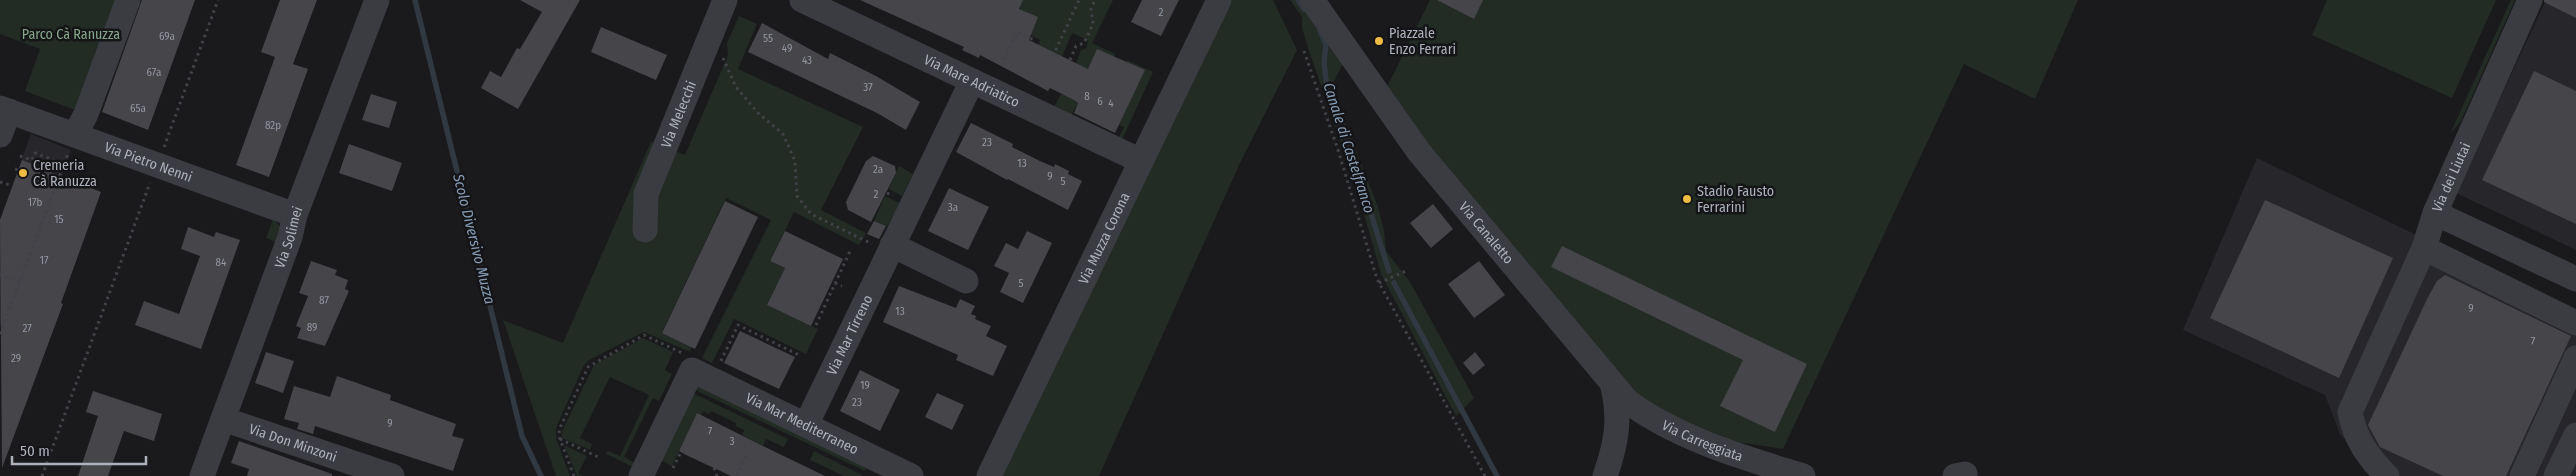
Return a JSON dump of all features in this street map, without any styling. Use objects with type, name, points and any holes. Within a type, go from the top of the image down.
[{"type":"street","points":[[75,135],[86,114],[128,0]]},
{"type":"street","name":"Via Solimei","points":[[202,476],[290,238],[295,215],[377,0]]},
{"type":"street","name":"Via Melecchi","points":[[645,230],[646,194],[725,0]]},
{"type":"street","name":"Via Mare Adriatico","points":[[802,0],[1141,161]]},
{"type":"street","name":"Via Muzza Corona","points":[[989,476],[1219,0]]},
{"type":"street","name":"Via Canaletto","points":[[1312,0],[1420,152],[1613,387]]},
{"type":"street","name":"Via dei Liutai","points":[[2530,0],[2435,213],[2576,279]]},
{"type":"street","name":"Via Mar Tirreno","points":[[806,425],[972,81]]},
{"type":"street","points":[[0,135],[4,109]]},
{"type":"street","name":"Via Pietro Nenni","points":[[4,109],[295,215]]},
{"type":"street","points":[[2387,476],[2370,458],[2354,431],[2350,412],[2424,248],[2435,213]]},
{"type":"street","points":[[2424,248],[2573,315]]},
{"type":"street","points":[[890,249],[966,281]]},
{"type":"street","points":[[2522,476],[2576,358]]},
{"type":"street","points":[[641,476],[689,362]]},
{"type":"street","name":"Via Mar Mediterraneo","points":[[689,362],[806,425],[878,469],[911,476]]},
{"type":"street","points":[[1605,476],[1617,439],[1617,404],[1613,387]]},
{"type":"street","name":"Via Carreggiata","points":[[1613,387],[1628,402],[1645,414],[1710,447],[1803,476]]},
{"type":"street","name":"Via Don Minzoni","points":[[223,419],[392,476]]},
{"type":"street","points":[[2556,476],[2576,435]]},
{"type":"path","points":[[42,476],[218,0]]},
{"type":"path","points":[[1053,56],[1079,0]]},
{"type":"path","points":[[1070,60],[1076,46],[1084,43],[1093,24],[1091,9],[1095,0]]},
{"type":"path","points":[[1004,60],[1017,32],[1036,41]]},
{"type":"path","points":[[711,33],[736,86],[758,113],[783,134],[795,161],[797,196],[811,214],[890,249]]},
{"type":"path","points":[[1304,51],[1379,284],[1485,476]]},
{"type":"path","points":[[0,334],[75,135]]},
{"type":"path","points":[[20,156],[32,161],[35,153],[64,164]]},
{"type":"path","points":[[0,182],[10,186]]},
{"type":"path","points":[[887,193],[896,197]]},
{"type":"path","points":[[816,325],[851,249]]},
{"type":"path","points":[[1379,284],[1408,270]]},
{"type":"path","points":[[0,274],[20,282]]},
{"type":"path","points":[[836,284],[842,286]]},
{"type":"path","points":[[727,367],[720,363],[738,325],[799,355]]},
{"type":"path","points":[[574,476],[560,439],[559,430],[588,367],[592,363],[644,335],[689,362]]},
{"type":"path","points":[[560,439],[598,457]]},
{"type":"path","points":[[673,468],[681,452]]},
{"type":"path","points":[[737,476],[746,456]]},
{"type":"path","points":[[714,468],[717,476]]},
{"type":"shaded area","points":[[2546,0],[2576,0],[2576,250],[2456,193]]},
{"type":"shaded area","points":[[31,134],[71,150],[62,175],[57,173],[0,326],[0,220]]},
{"type":"shaded area","points":[[2257,158],[2576,312],[2576,476],[2377,476],[2340,434],[2325,395],[2183,330]]},
{"type":"green space","name":"Parco Cà Ranuzza","points":[[0,0],[119,0],[80,112],[25,91],[40,49],[0,34]]},
{"type":"green space","points":[[1004,0],[1113,0],[1092,43],[1115,54],[1104,77],[1088,70],[1074,100],[1078,103],[1071,115],[1054,107],[1061,94],[1064,95],[1081,50],[1086,48],[1088,40],[1072,33],[1062,57],[1038,45],[1040,40],[1016,28],[1000,53],[1021,7]]},
{"type":"green space","points":[[1228,0],[1273,0],[1297,50],[1240,163],[1099,476],[998,476]]},
{"type":"green space","points":[[1290,0],[1305,0],[1344,62],[1331,87],[1378,207],[1384,231],[1386,251],[1410,282],[1474,398],[1456,416],[1381,274],[1357,189],[1309,51],[1302,28],[1302,17]]},
{"type":"green space","name":"Stadio Fausto Ferrarini","points":[[1430,0],[2078,0],[2035,99],[1964,64],[1783,449],[1732,441],[1657,411],[1632,398],[1385,91]]},
{"type":"green space","points":[[2327,0],[2496,0],[2452,98],[2312,35]]},
{"type":"green space","points":[[2511,0],[2515,0],[2461,121],[2450,134]]},
{"type":"green space","points":[[739,16],[757,24],[738,69],[863,127],[821,210],[866,233],[859,245],[794,212],[770,261],[785,268],[767,305],[818,329],[806,354],[734,319],[712,363],[702,358],[771,220],[726,198],[662,332],[692,347],[690,352],[644,332],[589,360],[584,365],[556,428],[556,438],[570,476],[556,476],[503,320],[563,343],[651,142],[685,155],[728,55],[727,43]]},
{"type":"green space","points":[[1127,60],[1153,72],[1122,140],[1118,139],[1124,127],[1119,125]]},
{"type":"green space","points":[[899,166],[913,174],[902,196],[889,189]]},
{"type":"green space","points":[[885,196],[900,203],[887,227],[874,221]]},
{"type":"green space","points":[[273,219],[280,226],[279,243],[266,238]]},
{"type":"green space","points":[[643,338],[673,352],[665,370],[672,374],[659,401],[653,398],[624,457],[635,463],[633,467],[606,454],[608,451],[620,456],[649,395],[610,377],[580,438],[592,444],[590,450],[562,438],[562,431],[594,365]]},
{"type":"green space","points":[[692,381],[868,466],[865,471],[689,387]]},
{"type":"green space","points":[[693,393],[788,439],[784,447],[766,439],[763,446],[742,435],[744,430],[736,426],[736,423],[711,411],[709,414],[703,411],[701,415],[697,414],[672,466],[660,460]]},
{"type":"green space","points":[[564,445],[587,456],[578,473],[583,476],[577,476]]},
{"type":"green space","points":[[814,451],[862,476],[844,476],[810,460]]},
{"type":"building","points":[[142,0],[195,0],[148,130],[102,112]]},
{"type":"building","points":[[280,0],[317,0],[293,64],[308,69],[269,177],[236,165],[275,57],[261,52]]},
{"type":"building","points":[[520,0],[580,0],[518,109],[481,88],[490,71],[501,77],[517,48],[520,49],[542,12]]},
{"type":"building","points":[[860,0],[1023,0],[1019,9],[1038,17],[1029,40],[1088,69],[1097,49],[1145,70],[1115,133],[1074,113],[1078,103],[1074,100],[1050,88],[1048,91],[980,55],[979,58],[962,50],[964,47]]},
{"type":"building","points":[[1142,0],[1179,0],[1161,36],[1131,22]]},
{"type":"building","points":[[1437,0],[1483,0],[1474,19]]},
{"type":"building","points":[[2544,0],[2576,0],[2576,18],[2544,2]]},
{"type":"building","points":[[762,23],[828,59],[830,53],[876,76],[920,102],[906,130],[877,113],[748,52]]},
{"type":"building","points":[[601,27],[667,55],[656,80],[591,52]]},
{"type":"building","points":[[2534,71],[2576,91],[2576,224],[2482,180]]},
{"type":"building","points":[[371,94],[397,102],[389,128],[362,120]]},
{"type":"building","points":[[971,123],[1013,144],[1012,147],[1040,161],[1054,167],[1055,164],[1069,171],[1068,174],[1082,181],[1068,210],[956,152]]},
{"type":"building","points":[[349,144],[402,163],[392,191],[339,173]]},
{"type":"building","points":[[873,156],[895,166],[896,173],[871,222],[848,210],[846,202],[866,161]]},
{"type":"building","points":[[22,160],[101,192],[61,303],[63,304],[2,468],[0,220]]},
{"type":"building","points":[[949,188],[989,207],[968,250],[928,231]]},
{"type":"building","points":[[2265,200],[2393,258],[2339,378],[2210,318]]},
{"type":"building","points":[[725,201],[758,217],[695,349],[662,333]]},
{"type":"building","points":[[1433,204],[1453,229],[1431,248],[1410,223]]},
{"type":"building","points":[[874,221],[886,226],[879,239],[867,234]]},
{"type":"building","points":[[188,227],[214,237],[216,232],[240,240],[201,349],[135,325],[144,301],[179,314],[200,256],[181,249]]},
{"type":"building","points":[[785,231],[843,259],[811,326],[767,305],[785,268],[770,261]]},
{"type":"building","points":[[1027,231],[1052,243],[1023,303],[1000,292],[1009,273],[994,266],[1006,243],[1018,249]]},
{"type":"building","points":[[1562,246],[1807,364],[1775,432],[1720,406],[1743,360],[1551,267]]},
{"type":"building","points":[[311,261],[337,270],[335,275],[348,280],[345,289],[349,291],[325,346],[297,338],[301,328],[296,326],[308,296],[299,293]]},
{"type":"building","points":[[1479,261],[1505,295],[1474,318],[1448,284]]},
{"type":"building","points":[[2445,275],[2571,336],[2506,476],[2443,476],[2380,447],[2368,425],[2428,297],[2437,281]]},
{"type":"building","points":[[899,286],[956,308],[960,299],[975,306],[971,314],[976,316],[975,319],[991,326],[986,336],[1007,346],[993,376],[956,360],[958,355],[883,322]]},
{"type":"building","points":[[740,331],[795,357],[779,389],[724,363]]},
{"type":"building","points":[[266,352],[294,361],[283,393],[255,383]]},
{"type":"building","points":[[1475,352],[1485,365],[1473,375],[1463,363]]},
{"type":"building","points":[[860,370],[900,390],[880,431],[840,411]]},
{"type":"building","points":[[337,376],[391,395],[390,400],[456,424],[452,436],[464,439],[453,471],[315,426],[313,434],[297,429],[299,423],[284,419],[294,386],[330,397]]},
{"type":"building","points":[[93,391],[162,414],[154,441],[124,431],[108,476],[78,476],[98,416],[86,412]]},
{"type":"building","points":[[937,393],[964,405],[952,430],[925,417]]},
{"type":"building","points":[[697,413],[825,476],[731,476],[686,455],[679,451]]},
{"type":"building","points":[[239,441],[332,474],[332,476],[247,476],[249,469],[231,463]]},
{"type":"waterway","name":"Scolo Diversivo Muzza","points":[[415,0],[522,436],[541,476]]},
{"type":"waterway","name":"Canale di Castelfranco","points":[[1298,0],[1304,9]]},
{"type":"waterway","name":"Canale di Castelfranco","points":[[1320,31],[1326,44],[1324,62],[1327,89],[1350,147],[1389,271]]},
{"type":"waterway","name":"Canale di Castelfranco","points":[[1394,283],[1497,476]]},
{"type":"place","name":"Piazzale Enzo Ferrari","points":[[1379,41]]},
{"type":"place","name":"Cremeria Cà Ranuzza","points":[[23,173]]},
{"type":"place","name":"Stadio Fausto Ferrarini","points":[[1687,199]]}]
